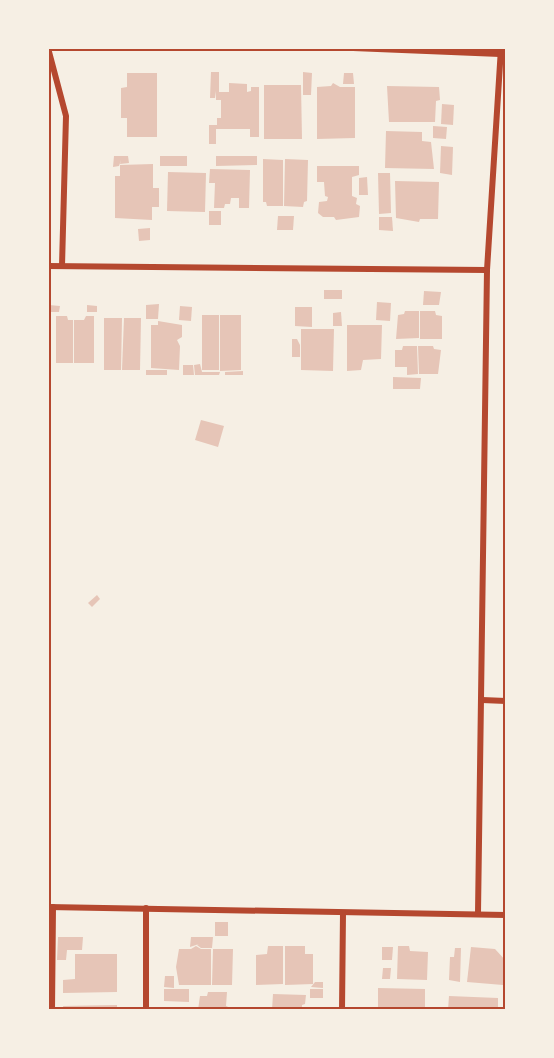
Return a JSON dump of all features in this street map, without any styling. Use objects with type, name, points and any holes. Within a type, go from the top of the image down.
[{"type":"street","points":[[48,48],[66,116],[62,266]]},
{"type":"street","points":[[353,48],[500,51],[487,270],[478,913]]},
{"type":"street","points":[[48,266],[487,270]]},
{"type":"street","points":[[482,700],[506,701]]},
{"type":"street","points":[[52,1010],[50,907],[506,915]]},
{"type":"street","points":[[146,908],[146,1010]]},
{"type":"street","points":[[342,1010],[343,913]]},
{"type":"building","points":[[211,72],[219,72],[219,92],[229,92],[229,83],[247,84],[247,92],[251,91],[251,87],[259,87],[259,137],[250,137],[250,129],[216,129],[216,144],[209,144],[209,125],[217,125],[217,118],[221,118],[221,100],[216,100],[216,91],[215,98],[210,98]]},
{"type":"building","points":[[303,72],[312,73],[311,95],[303,95]]},
{"type":"building","points":[[127,73],[157,73],[157,137],[127,137],[127,118],[121,118],[121,88],[127,87]]},
{"type":"building","points":[[344,73],[353,73],[354,84],[343,84]]},
{"type":"building","points":[[333,83],[340,87],[355,87],[355,138],[317,139],[317,87],[331,86]]},
{"type":"building","points":[[264,85],[301,85],[302,139],[264,139]]},
{"type":"building","points":[[387,86],[439,87],[440,100],[436,101],[435,122],[389,122]]},
{"type":"building","points":[[442,104],[454,105],[453,125],[441,124]]},
{"type":"building","points":[[433,126],[447,127],[446,139],[433,138]]},
{"type":"building","points":[[386,131],[422,132],[422,141],[431,142],[434,169],[385,168]]},
{"type":"building","points":[[441,146],[453,147],[452,175],[440,173]]},
{"type":"building","points":[[114,156],[128,156],[129,163],[120,164],[121,160],[119,166],[113,167]]},
{"type":"building","points":[[160,156],[187,156],[187,166],[160,166]]},
{"type":"building","points":[[216,156],[257,156],[257,165],[216,166]]},
{"type":"building","points":[[263,159],[283,160],[283,206],[267,206],[266,202],[263,202]]},
{"type":"building","points":[[285,159],[308,160],[307,201],[304,202],[303,207],[284,206]]},
{"type":"building","points":[[153,164],[153,188],[159,188],[159,207],[152,207],[152,220],[115,218],[115,176],[120,176],[120,165]]},
{"type":"building","points":[[317,166],[359,166],[359,175],[352,177],[352,196],[357,198],[356,204],[360,206],[359,217],[336,220],[334,217],[323,217],[318,213],[319,202],[327,201],[328,197],[325,196],[324,182],[317,182]]},
{"type":"building","points":[[210,169],[250,170],[249,208],[239,208],[239,198],[231,198],[230,204],[225,204],[224,208],[214,208],[215,183],[209,183]]},
{"type":"building","points":[[168,172],[206,173],[205,212],[167,211]]},
{"type":"building","points":[[378,173],[390,173],[391,213],[379,214]]},
{"type":"building","points":[[367,177],[368,195],[359,195],[359,178]]},
{"type":"building","points":[[395,181],[439,182],[438,219],[420,219],[419,222],[396,218]]},
{"type":"building","points":[[209,211],[221,211],[221,225],[209,225]]},
{"type":"building","points":[[278,216],[294,216],[293,230],[277,230]]},
{"type":"building","points":[[379,217],[392,217],[393,231],[379,230]]},
{"type":"building","points":[[150,228],[150,240],[139,241],[138,229]]},
{"type":"building","points":[[324,290],[342,290],[342,299],[324,299]]},
{"type":"building","points":[[424,291],[441,292],[439,305],[423,305]]},
{"type":"building","points":[[377,302],[391,303],[390,321],[376,320]]},
{"type":"building","points":[[159,304],[158,319],[146,319],[146,305]]},
{"type":"building","points":[[49,305],[60,306],[59,312],[49,312]]},
{"type":"building","points":[[87,305],[97,306],[97,312],[87,312]]},
{"type":"building","points":[[180,306],[192,307],[191,321],[179,320]]},
{"type":"building","points":[[295,307],[312,307],[312,327],[295,326]]},
{"type":"building","points":[[405,311],[419,311],[419,338],[396,339],[398,315],[404,314]]},
{"type":"building","points":[[420,311],[435,311],[436,315],[442,316],[442,339],[420,339]]},
{"type":"building","points":[[341,312],[342,326],[333,326],[333,313]]},
{"type":"building","points":[[202,315],[219,315],[219,370],[202,370]]},
{"type":"building","points":[[220,315],[241,315],[241,370],[220,371]]},
{"type":"building","points":[[56,316],[67,316],[68,320],[73,320],[73,363],[56,363]]},
{"type":"building","points":[[86,316],[94,316],[94,363],[74,363],[74,320],[84,320]]},
{"type":"building","points":[[104,318],[122,318],[121,370],[104,370]]},
{"type":"building","points":[[124,318],[141,318],[140,370],[122,370]]},
{"type":"building","points":[[158,321],[182,325],[182,337],[177,340],[180,346],[179,370],[151,368],[151,325],[158,325]]},
{"type":"building","points":[[347,325],[382,325],[381,359],[363,360],[361,370],[347,371]]},
{"type":"building","points":[[301,329],[334,329],[333,371],[301,370]]},
{"type":"building","points":[[292,339],[297,339],[300,345],[300,357],[292,357]]},
{"type":"building","points":[[403,346],[417,346],[418,374],[407,375],[407,367],[395,367],[395,350],[402,350]]},
{"type":"building","points":[[418,346],[433,346],[434,349],[441,350],[438,374],[419,374]]},
{"type":"building","points":[[200,364],[202,372],[220,372],[219,375],[195,375],[194,365]]},
{"type":"building","points":[[183,365],[193,365],[194,375],[183,375]]},
{"type":"building","points":[[146,370],[167,370],[167,375],[146,375]]},
{"type":"building","points":[[243,371],[243,375],[225,375],[225,372]]},
{"type":"building","points":[[393,377],[421,378],[420,389],[393,389]]},
{"type":"building","points":[[201,420],[224,426],[218,447],[195,440]]},
{"type":"building","points":[[97,595],[100,599],[92,607],[88,603]]},
{"type":"building","points":[[215,922],[228,922],[228,936],[215,936]]},
{"type":"building","points":[[58,937],[83,937],[82,950],[67,950],[66,960],[57,960]]},
{"type":"building","points":[[191,937],[213,937],[212,948],[201,948],[197,945],[199,944],[190,947]]},
{"type":"building","points":[[196,946],[201,949],[211,949],[211,985],[179,985],[176,967],[179,949],[191,949]]},
{"type":"building","points":[[268,946],[283,946],[283,984],[256,985],[256,955],[267,954]]},
{"type":"building","points":[[285,946],[305,946],[305,954],[313,954],[313,984],[285,985]]},
{"type":"building","points":[[398,946],[409,946],[410,951],[428,952],[427,980],[397,979]]},
{"type":"building","points":[[382,947],[393,947],[392,960],[382,960]]},
{"type":"building","points":[[471,947],[495,949],[506,961],[503,985],[467,982]]},
{"type":"building","points":[[455,948],[461,948],[460,982],[449,980],[450,957],[454,957]]},
{"type":"building","points":[[213,949],[233,949],[232,985],[212,985]]},
{"type":"building","points":[[75,954],[117,954],[117,992],[63,993],[63,980],[75,979]]},
{"type":"building","points":[[383,968],[391,968],[390,979],[382,979]]},
{"type":"building","points":[[165,976],[174,976],[174,988],[164,987]]},
{"type":"building","points":[[315,982],[323,982],[323,988],[311,987]]},
{"type":"building","points":[[378,988],[425,989],[425,1010],[378,1010]]},
{"type":"building","points":[[164,989],[189,989],[189,1002],[164,1001]]},
{"type":"building","points":[[310,989],[323,989],[323,998],[310,998]]},
{"type":"building","points":[[208,992],[227,992],[226,1006],[235,1010],[198,1010],[200,996],[207,996]]},
{"type":"building","points":[[273,994],[306,995],[305,1004],[302,1005],[302,1010],[272,1010]]},
{"type":"building","points":[[449,996],[498,998],[498,1008],[504,1010],[448,1010]]},
{"type":"building","points":[[117,1005],[117,1010],[64,1010],[63,1006]]}]
